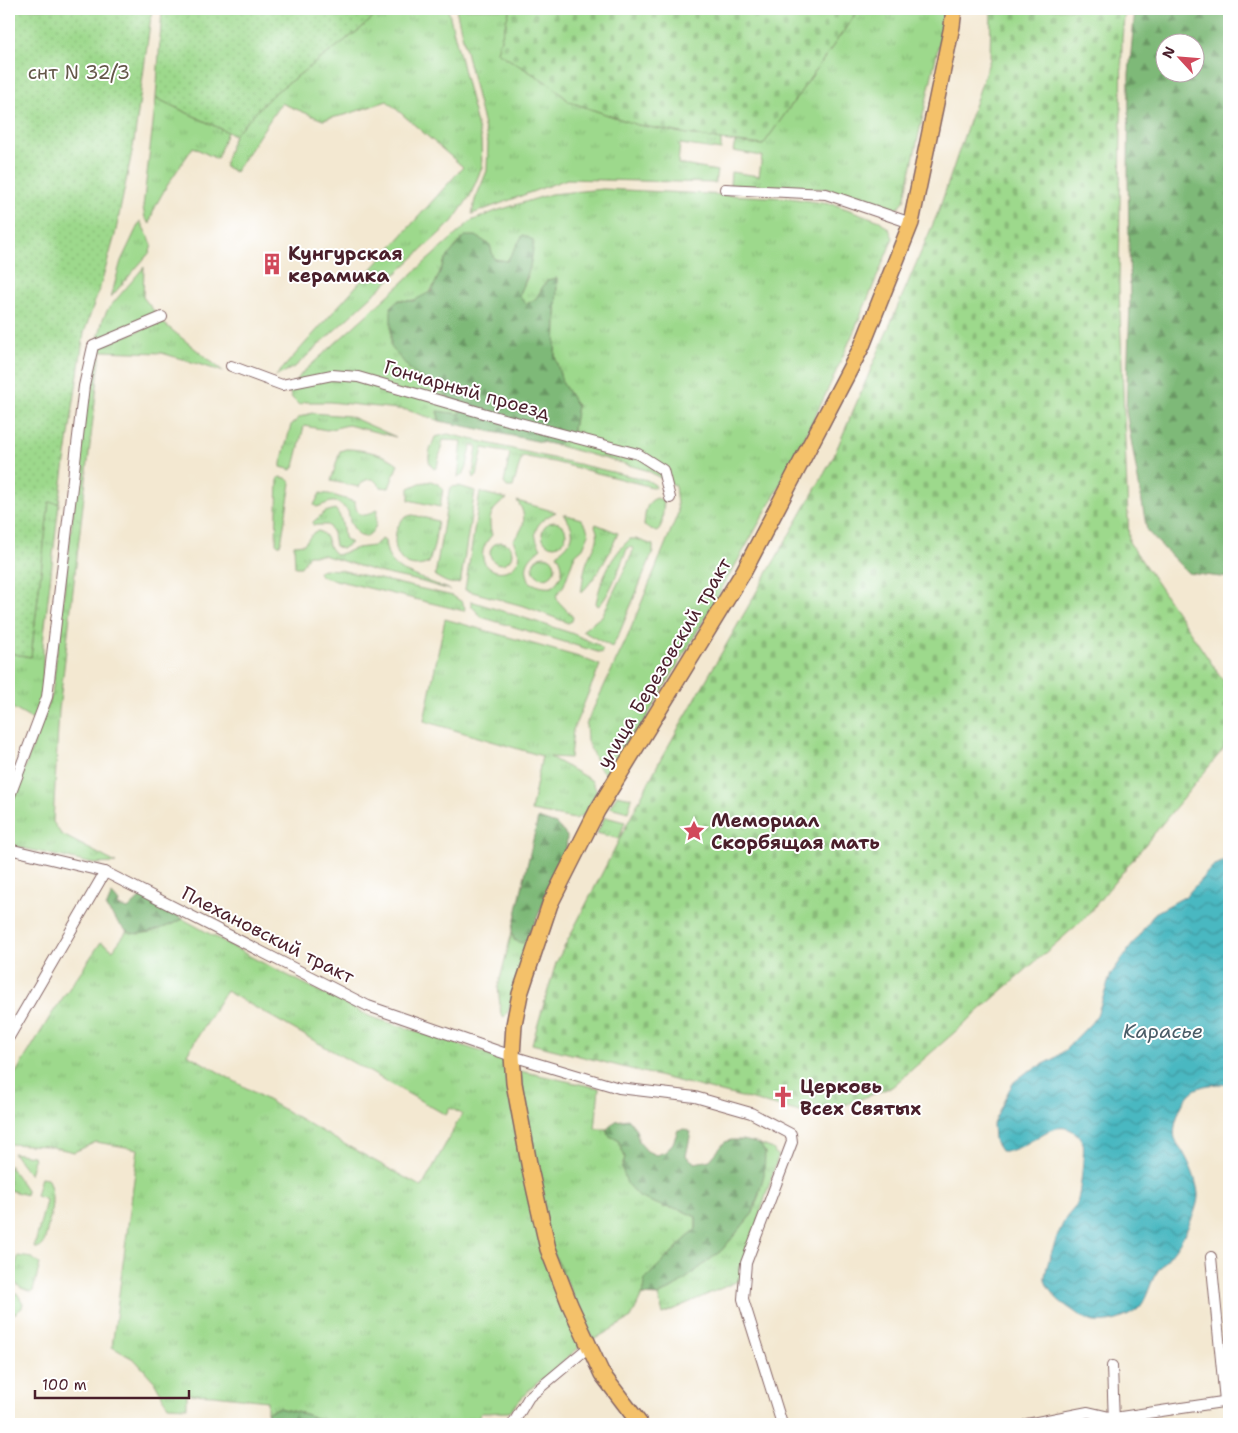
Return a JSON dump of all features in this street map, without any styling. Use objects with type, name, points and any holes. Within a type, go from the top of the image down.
[{"type":"main road","name":"улица Березовский тракт","points":[[640,1424],[602,1374],[570,1306],[548,1248],[520,1118],[512,1056],[514,1025],[520,994],[550,904],[597,811],[744,571],[862,346],[911,223],[954,9]]},
{"type":"street","points":[[725,189],[826,194],[911,223]]},
{"type":"street","points":[[9,798],[47,697],[84,386],[93,346],[162,316]]},
{"type":"street","name":"Гончарный проезд","points":[[231,366],[282,384],[332,375],[358,377],[490,416],[638,454],[662,470],[670,498]]},
{"type":"street","name":"Плехановский тракт","points":[[9,849],[106,872],[368,1006],[512,1056],[619,1088],[695,1097],[751,1113],[791,1134],[792,1142],[746,1263],[743,1299],[782,1424]]},
{"type":"street","points":[[9,1037],[106,872]]},
{"type":"street","points":[[1027,1424],[1088,1412],[1114,1421],[1227,1401],[1212,1257]]},
{"type":"street","points":[[514,1424],[528,1397],[590,1346]]},
{"type":"street","points":[[1112,1366],[1114,1421]]},
{"type":"green space","name":"снт N 32/3","points":[[9,9],[152,9],[134,142],[115,235],[84,333],[59,503],[49,502],[31,657],[9,653]]},
{"type":"green space","points":[[162,9],[383,9],[359,30],[272,95],[234,135],[156,98]]},
{"type":"green space","points":[[383,9],[448,9],[481,140],[482,167],[470,196],[452,222],[296,366],[275,377],[463,167],[387,101],[323,120],[281,103],[235,172],[224,166],[234,135],[272,95],[359,30]]},
{"type":"green space","points":[[456,9],[510,9],[497,52],[551,85],[570,102],[638,125],[721,140],[721,150],[680,144],[678,164],[717,171],[715,183],[567,179],[472,214],[475,200],[487,171],[488,143]]},
{"type":"green space","points":[[510,9],[859,9],[763,145],[721,140],[638,125],[570,102],[551,85],[497,52]]},
{"type":"green space","points":[[859,9],[944,9],[941,34],[904,201],[898,208],[891,211],[828,189],[730,185],[731,172],[759,176],[762,156],[733,151],[735,142],[763,145]]},
{"type":"green space","points":[[991,9],[1125,9],[1122,38],[1119,288],[1129,542],[1229,689],[1229,742],[1085,918],[892,1087],[816,1116],[532,1044],[556,963],[658,764],[832,460],[939,210],[990,59]]},
{"type":"green space","points":[[1135,9],[1229,9],[1229,578],[1188,573],[1147,531],[1126,411],[1130,303],[1129,74]]},
{"type":"green space","points":[[156,98],[227,132],[217,159],[193,147],[161,195],[150,224],[145,218],[143,207]]},
{"type":"green space","points":[[603,189],[790,198],[836,205],[880,221],[889,229],[893,238],[840,362],[797,453],[699,628],[614,772],[608,777],[599,767],[587,741],[586,724],[627,638],[678,513],[675,486],[646,470],[556,445],[572,435],[577,406],[562,382],[555,356],[557,278],[547,280],[535,300],[526,305],[519,296],[528,276],[515,250],[507,261],[494,259],[445,260],[434,285],[425,296],[419,299],[399,300],[414,374],[431,383],[460,406],[461,414],[437,412],[440,421],[407,410],[330,402],[305,402],[299,405],[292,398],[289,391],[302,373],[471,221],[551,194]]},
{"type":"green space","points":[[140,221],[152,244],[150,252],[111,297],[121,261]]},
{"type":"green space","points":[[523,235],[533,240],[533,247],[525,282],[519,296],[526,304],[535,300],[547,280],[557,278],[555,356],[562,382],[577,406],[572,435],[556,445],[440,421],[437,411],[460,414],[460,406],[431,383],[414,374],[391,347],[391,307],[399,300],[413,301],[432,291],[445,260],[464,236],[476,236],[490,245],[494,259],[507,261]]},
{"type":"green space","points":[[144,267],[143,297],[158,316],[98,339],[103,319],[108,309]]},
{"type":"green space","points":[[162,322],[224,372],[162,353],[101,351],[59,710],[53,822],[61,834],[116,863],[94,864],[9,845],[9,810],[52,695],[88,384],[96,347]]},
{"type":"green space","points":[[312,413],[349,416],[396,437],[348,425],[327,430],[304,426],[294,467],[292,470],[281,467],[291,425],[300,417]]},
{"type":"green space","points":[[448,434],[647,480],[655,485],[656,488],[554,462],[522,456],[513,487],[507,487],[504,483],[510,453],[483,448],[477,475],[474,478],[477,446],[471,446],[467,466],[463,475],[458,477],[462,441],[443,440],[437,467],[434,469],[429,462],[429,454],[435,437]]},
{"type":"green space","points":[[346,449],[374,453],[387,457],[398,464],[389,488],[381,487],[373,479],[368,479],[359,487],[331,481],[340,451]]},
{"type":"green space","points":[[278,478],[286,478],[291,483],[282,538],[280,545],[278,545],[276,543]]},
{"type":"green space","points":[[431,481],[443,489],[440,507],[409,500],[409,488]]},
{"type":"green space","points":[[459,486],[475,491],[461,579],[459,583],[452,583],[435,576],[449,492],[451,487]]},
{"type":"green space","points":[[480,492],[507,499],[497,506],[490,518],[492,535],[484,546],[483,556],[485,564],[491,569],[507,570],[515,565],[520,556],[513,540],[520,531],[524,517],[517,501],[556,512],[545,518],[538,526],[536,536],[541,548],[533,555],[527,566],[530,582],[538,586],[552,587],[561,575],[562,567],[557,554],[567,545],[572,536],[571,526],[563,514],[581,519],[586,526],[589,534],[583,548],[576,554],[564,585],[556,596],[558,601],[573,617],[572,621],[568,623],[527,607],[465,590]]},
{"type":"green space","points":[[320,493],[355,502],[357,511],[362,515],[369,514],[377,509],[376,523],[372,532],[365,537],[358,535],[350,522],[348,511],[337,502],[317,507],[314,505]]},
{"type":"green space","points":[[657,498],[664,501],[662,523],[658,532],[644,526],[648,505]]},
{"type":"green space","points":[[49,502],[59,503],[43,643],[43,689],[35,721],[9,706],[9,653],[31,657]]},
{"type":"green space","points":[[335,509],[341,519],[344,538],[351,543],[342,549],[335,546],[333,533],[328,525],[313,525],[313,522],[325,512]]},
{"type":"green space","points":[[413,515],[438,521],[429,563],[415,566],[405,563],[399,556],[395,536],[398,526],[404,518]]},
{"type":"green space","points":[[554,522],[563,525],[566,534],[563,543],[554,546],[545,543],[542,534],[545,525]]},
{"type":"green space","points":[[596,524],[618,533],[593,580],[581,593],[586,566],[597,540]]},
{"type":"green space","points":[[319,531],[323,533],[330,548],[337,555],[357,548],[373,546],[382,539],[385,541],[389,557],[401,570],[450,590],[382,573],[323,555],[309,555],[301,567],[295,567],[294,545],[304,544],[314,532]]},
{"type":"green space","points":[[630,539],[636,539],[653,545],[653,552],[612,647],[582,631],[602,616],[632,554],[633,548],[628,547],[611,588],[598,606],[596,603],[601,585],[612,560]]},
{"type":"green space","points":[[501,542],[509,545],[512,553],[509,561],[501,564],[493,561],[490,553],[493,545]]},
{"type":"green space","points":[[544,556],[552,559],[555,567],[552,575],[544,578],[536,575],[533,567],[536,559]]},
{"type":"green space","points":[[320,570],[340,570],[453,596],[462,602],[465,608],[464,611],[323,577],[318,573]]},
{"type":"green space","points":[[471,601],[571,633],[598,645],[603,650],[601,653],[481,617],[471,605]]},
{"type":"green space","points":[[445,619],[579,657],[600,665],[573,730],[570,758],[550,757],[591,780],[597,791],[585,814],[575,819],[531,811],[542,756],[424,721]]},
{"type":"green space","points":[[617,795],[632,798],[628,812],[610,807]]},
{"type":"green space","points":[[605,817],[625,822],[619,839],[597,833]]},
{"type":"green space","points":[[538,818],[556,824],[567,836],[566,853],[528,938],[522,943],[514,940],[512,932]]},
{"type":"green space","points":[[112,894],[119,902],[118,906],[128,909],[143,895],[183,919],[147,933],[139,934],[127,931],[106,908]]},
{"type":"green space","points":[[183,919],[255,959],[371,1017],[505,1059],[581,1346],[529,1390],[509,1412],[481,1413],[472,1424],[332,1424],[305,1414],[278,1408],[267,1412],[267,1401],[214,1395],[187,1394],[187,1407],[168,1406],[154,1381],[135,1360],[112,1347],[138,1149],[96,1142],[74,1152],[48,1146],[9,1144],[9,1084],[51,1015],[101,942],[113,950],[127,931],[134,933],[148,932]],"holes":[[[226,991],[446,1115],[450,1108],[462,1114],[422,1187],[187,1054]]]},
{"type":"green space","points":[[512,932],[514,940],[522,943],[528,938],[509,1010],[504,1017],[501,1015],[498,987]]},
{"type":"green space","points":[[520,1071],[599,1088],[595,1129],[607,1129],[608,1135],[618,1140],[625,1157],[622,1168],[664,1207],[679,1209],[696,1217],[696,1229],[645,1279],[642,1295],[631,1318],[593,1340],[552,1249],[533,1169]]},
{"type":"green space","points":[[628,1119],[636,1129],[639,1142],[647,1151],[656,1155],[665,1152],[673,1143],[678,1130],[685,1129],[691,1132],[686,1156],[695,1163],[710,1160],[725,1142],[731,1140],[743,1140],[760,1144],[765,1153],[764,1175],[753,1213],[722,1250],[678,1285],[658,1296],[642,1295],[645,1279],[696,1229],[696,1217],[679,1209],[664,1207],[639,1197],[627,1184],[622,1168],[625,1157],[618,1140],[608,1135],[607,1129],[616,1121]]},
{"type":"green space","points":[[760,1144],[773,1149],[778,1157],[740,1280],[663,1314],[658,1296],[678,1285],[722,1250],[753,1213],[759,1195],[765,1153]]},
{"type":"green space","points":[[13,1153],[33,1156],[30,1175]]},
{"type":"green space","points":[[9,1165],[27,1191],[26,1195],[9,1190]]},
{"type":"green space","points":[[41,1177],[47,1178],[52,1194],[52,1202],[44,1244],[40,1248],[34,1248],[46,1201],[36,1196]]},
{"type":"green space","points":[[18,1256],[32,1258],[40,1264],[33,1291],[31,1292],[21,1288],[12,1280]]},
{"type":"green space","points":[[9,1293],[17,1293],[23,1303],[22,1308],[14,1314],[9,1313]]},
{"type":"green space","points":[[278,1408],[305,1414],[332,1424],[272,1424],[267,1412]]},
{"type":"water","name":"Карасье","points":[[1229,859],[1229,1084],[1204,1086],[1191,1093],[1179,1111],[1174,1133],[1175,1139],[1193,1173],[1198,1194],[1196,1208],[1181,1240],[1156,1274],[1140,1307],[1116,1320],[1105,1322],[1090,1321],[1058,1299],[1048,1287],[1045,1279],[1060,1230],[1077,1203],[1082,1173],[1083,1143],[1077,1134],[1068,1129],[1059,1128],[1049,1131],[1021,1147],[1001,1151],[994,1140],[993,1124],[1014,1082],[1027,1072],[1052,1060],[1065,1050],[1091,1023],[1097,1015],[1111,974],[1155,913],[1186,896],[1213,866]]},
{"type":"place","name":"Кунгурская керамика","points":[[272,264]]},
{"type":"place","name":"Мемориал Скорбящая мать","points":[[694,831]]},
{"type":"place","name":"Церковь Всех Святых","points":[[783,1097]]}]
